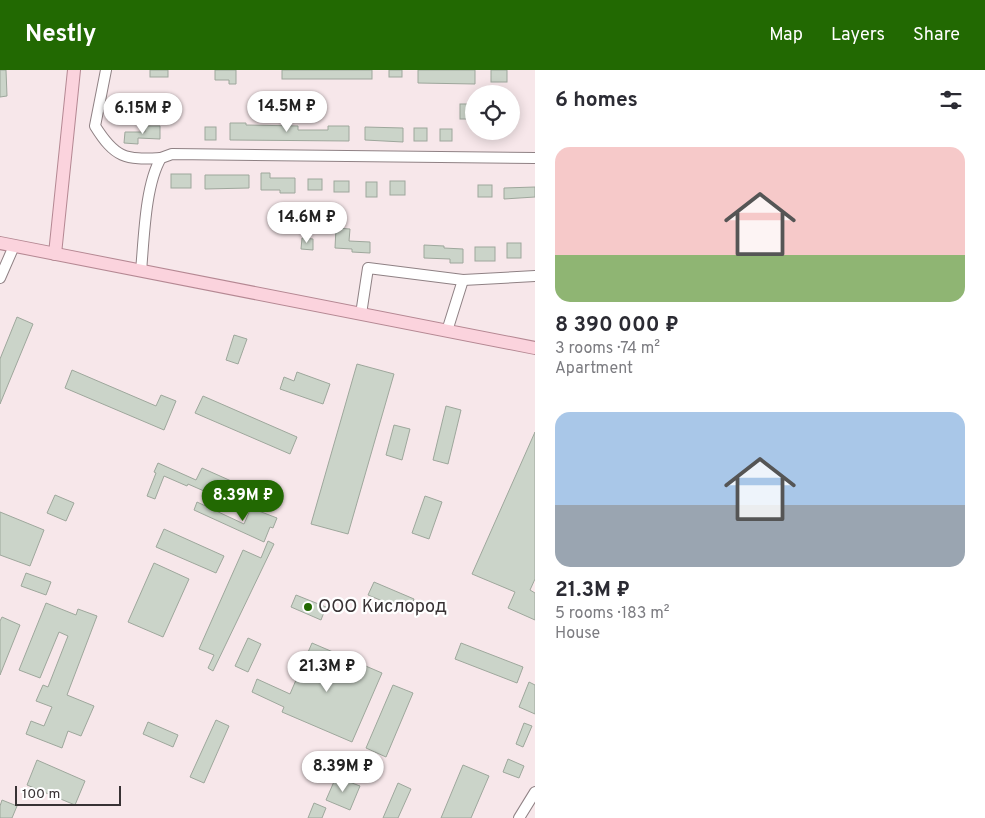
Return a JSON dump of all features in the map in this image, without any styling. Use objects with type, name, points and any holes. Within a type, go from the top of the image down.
[{"type":"main road","points":[[55,254],[74,70]]},
{"type":"main road","points":[[0,243],[535,348]]},
{"type":"street","points":[[106,70],[95,126],[102,137],[123,157],[137,159],[160,158],[172,154],[535,158]]},
{"type":"street","points":[[141,271],[149,195],[154,169],[160,158]]},
{"type":"street","points":[[0,278],[14,246]]},
{"type":"street","points":[[362,314],[368,268],[463,280],[535,276]]},
{"type":"street","points":[[447,331],[463,280]]},
{"type":"street","points":[[519,818],[535,792]]},
{"type":"building","points":[[0,70],[6,70],[7,96],[0,97]]},
{"type":"building","points":[[150,70],[168,70],[168,77],[150,77]]},
{"type":"building","points":[[215,70],[236,70],[236,84],[229,84],[229,80],[215,80]]},
{"type":"building","points":[[282,70],[372,70],[372,79],[282,79]]},
{"type":"building","points":[[389,70],[402,70],[402,77],[389,77]]},
{"type":"building","points":[[418,70],[475,70],[475,84],[418,83]]},
{"type":"building","points":[[491,70],[507,70],[507,82],[491,82]]},
{"type":"building","points":[[460,104],[465,104],[465,119],[460,119]]},
{"type":"building","points":[[119,106],[131,106],[131,119],[119,119]]},
{"type":"building","points":[[230,123],[298,126],[298,130],[328,130],[328,126],[349,126],[349,141],[230,140]]},
{"type":"building","points":[[145,126],[160,126],[160,139],[138,138],[138,144],[124,143],[125,132],[145,132]]},
{"type":"building","points":[[205,127],[216,127],[216,140],[205,140]]},
{"type":"building","points":[[365,127],[403,128],[403,142],[365,140]]},
{"type":"building","points":[[414,128],[427,128],[427,141],[414,141]]},
{"type":"building","points":[[440,129],[452,129],[452,141],[440,141]]},
{"type":"building","points":[[261,173],[270,173],[270,178],[295,178],[295,193],[280,193],[280,190],[261,190]]},
{"type":"building","points":[[171,174],[191,174],[191,188],[171,188]]},
{"type":"building","points":[[205,175],[249,175],[249,188],[205,189]]},
{"type":"building","points":[[308,179],[322,179],[322,190],[308,190]]},
{"type":"building","points":[[334,181],[349,181],[349,192],[334,192]]},
{"type":"building","points":[[390,181],[405,181],[405,195],[390,195]]},
{"type":"building","points":[[366,182],[377,182],[377,197],[366,197]]},
{"type":"building","points":[[478,185],[492,185],[492,197],[478,197]]},
{"type":"building","points":[[535,187],[535,197],[504,199],[504,188]]},
{"type":"building","points":[[336,228],[350,229],[349,241],[370,242],[370,253],[352,252],[352,249],[335,248]]},
{"type":"building","points":[[302,238],[313,239],[313,250],[301,249]]},
{"type":"building","points":[[507,243],[521,243],[521,258],[507,258]]},
{"type":"building","points":[[424,245],[463,249],[463,263],[450,263],[450,259],[424,258]]},
{"type":"building","points":[[475,247],[495,247],[495,261],[475,261]]},
{"type":"building","points":[[17,317],[33,324],[0,404],[0,359]]},
{"type":"building","points":[[234,335],[247,339],[238,364],[226,360]]},
{"type":"building","points":[[357,364],[394,374],[348,534],[311,524]]},
{"type":"building","points":[[72,370],[156,406],[161,395],[176,401],[164,430],[65,388]]},
{"type":"building","points":[[297,372],[330,384],[323,404],[280,389],[284,377],[294,381]]},
{"type":"building","points":[[203,396],[297,437],[290,454],[195,413]]},
{"type":"building","points":[[446,406],[461,410],[448,464],[433,460]]},
{"type":"building","points":[[394,425],[410,429],[402,460],[386,455]]},
{"type":"building","points":[[535,432],[535,579],[530,590],[535,593],[535,620],[508,608],[515,592],[472,574]]},
{"type":"building","points":[[158,463],[196,480],[202,468],[238,484],[229,502],[164,476],[155,499],[147,496]]},
{"type":"building","points":[[55,495],[74,503],[66,521],[47,513]]},
{"type":"building","points":[[425,496],[442,502],[429,539],[412,533]]},
{"type":"building","points":[[197,502],[244,524],[251,508],[277,518],[273,528],[270,527],[264,542],[194,510]]},
{"type":"building","points":[[0,512],[44,530],[30,566],[0,555]]},
{"type":"building","points":[[164,529],[224,556],[216,573],[156,547]]},
{"type":"building","points":[[268,541],[274,544],[213,671],[208,668],[214,655],[199,649],[243,550],[261,558]]},
{"type":"building","points":[[154,563],[189,579],[163,637],[128,622]]},
{"type":"building","points":[[26,573],[51,582],[46,595],[21,586]]},
{"type":"building","points":[[374,582],[414,599],[409,612],[368,595]]},
{"type":"building","name":"ООО Кислород","points":[[296,595],[326,607],[321,620],[291,607]]},
{"type":"building","points":[[46,603],[76,615],[78,609],[97,616],[67,695],[94,706],[81,736],[68,731],[62,748],[26,734],[31,721],[44,726],[52,707],[36,701],[43,685],[48,687],[68,636],[59,632],[40,678],[19,670]]},
{"type":"building","points":[[2,617],[20,625],[0,675],[0,621]]},
{"type":"building","points":[[248,638],[261,644],[248,672],[235,666]]},
{"type":"building","points":[[312,643],[382,673],[352,742],[282,712],[284,707],[252,692],[257,679],[290,694]]},
{"type":"building","points":[[461,643],[523,667],[517,683],[455,659]]},
{"type":"building","points":[[529,682],[535,685],[535,714],[519,707]]},
{"type":"building","points":[[393,685],[413,693],[386,757],[366,748]]},
{"type":"building","points":[[216,720],[229,726],[204,783],[190,777]]},
{"type":"building","points":[[148,722],[178,735],[173,747],[143,734]]},
{"type":"building","points":[[524,723],[532,726],[523,747],[516,744]]},
{"type":"building","points":[[508,759],[524,766],[519,778],[503,772]]},
{"type":"building","points":[[37,760],[85,781],[75,805],[27,785]]},
{"type":"building","points":[[463,765],[489,776],[471,818],[441,818]]},
{"type":"building","points":[[336,777],[360,786],[350,810],[326,800]]},
{"type":"building","points":[[398,783],[411,789],[398,818],[383,818]]},
{"type":"building","points":[[2,800],[17,806],[12,818],[0,818]]},
{"type":"building","points":[[314,803],[326,808],[322,818],[308,818]]},
{"type":"place","name":"ООО Кислород","points":[[308,607]]}]
